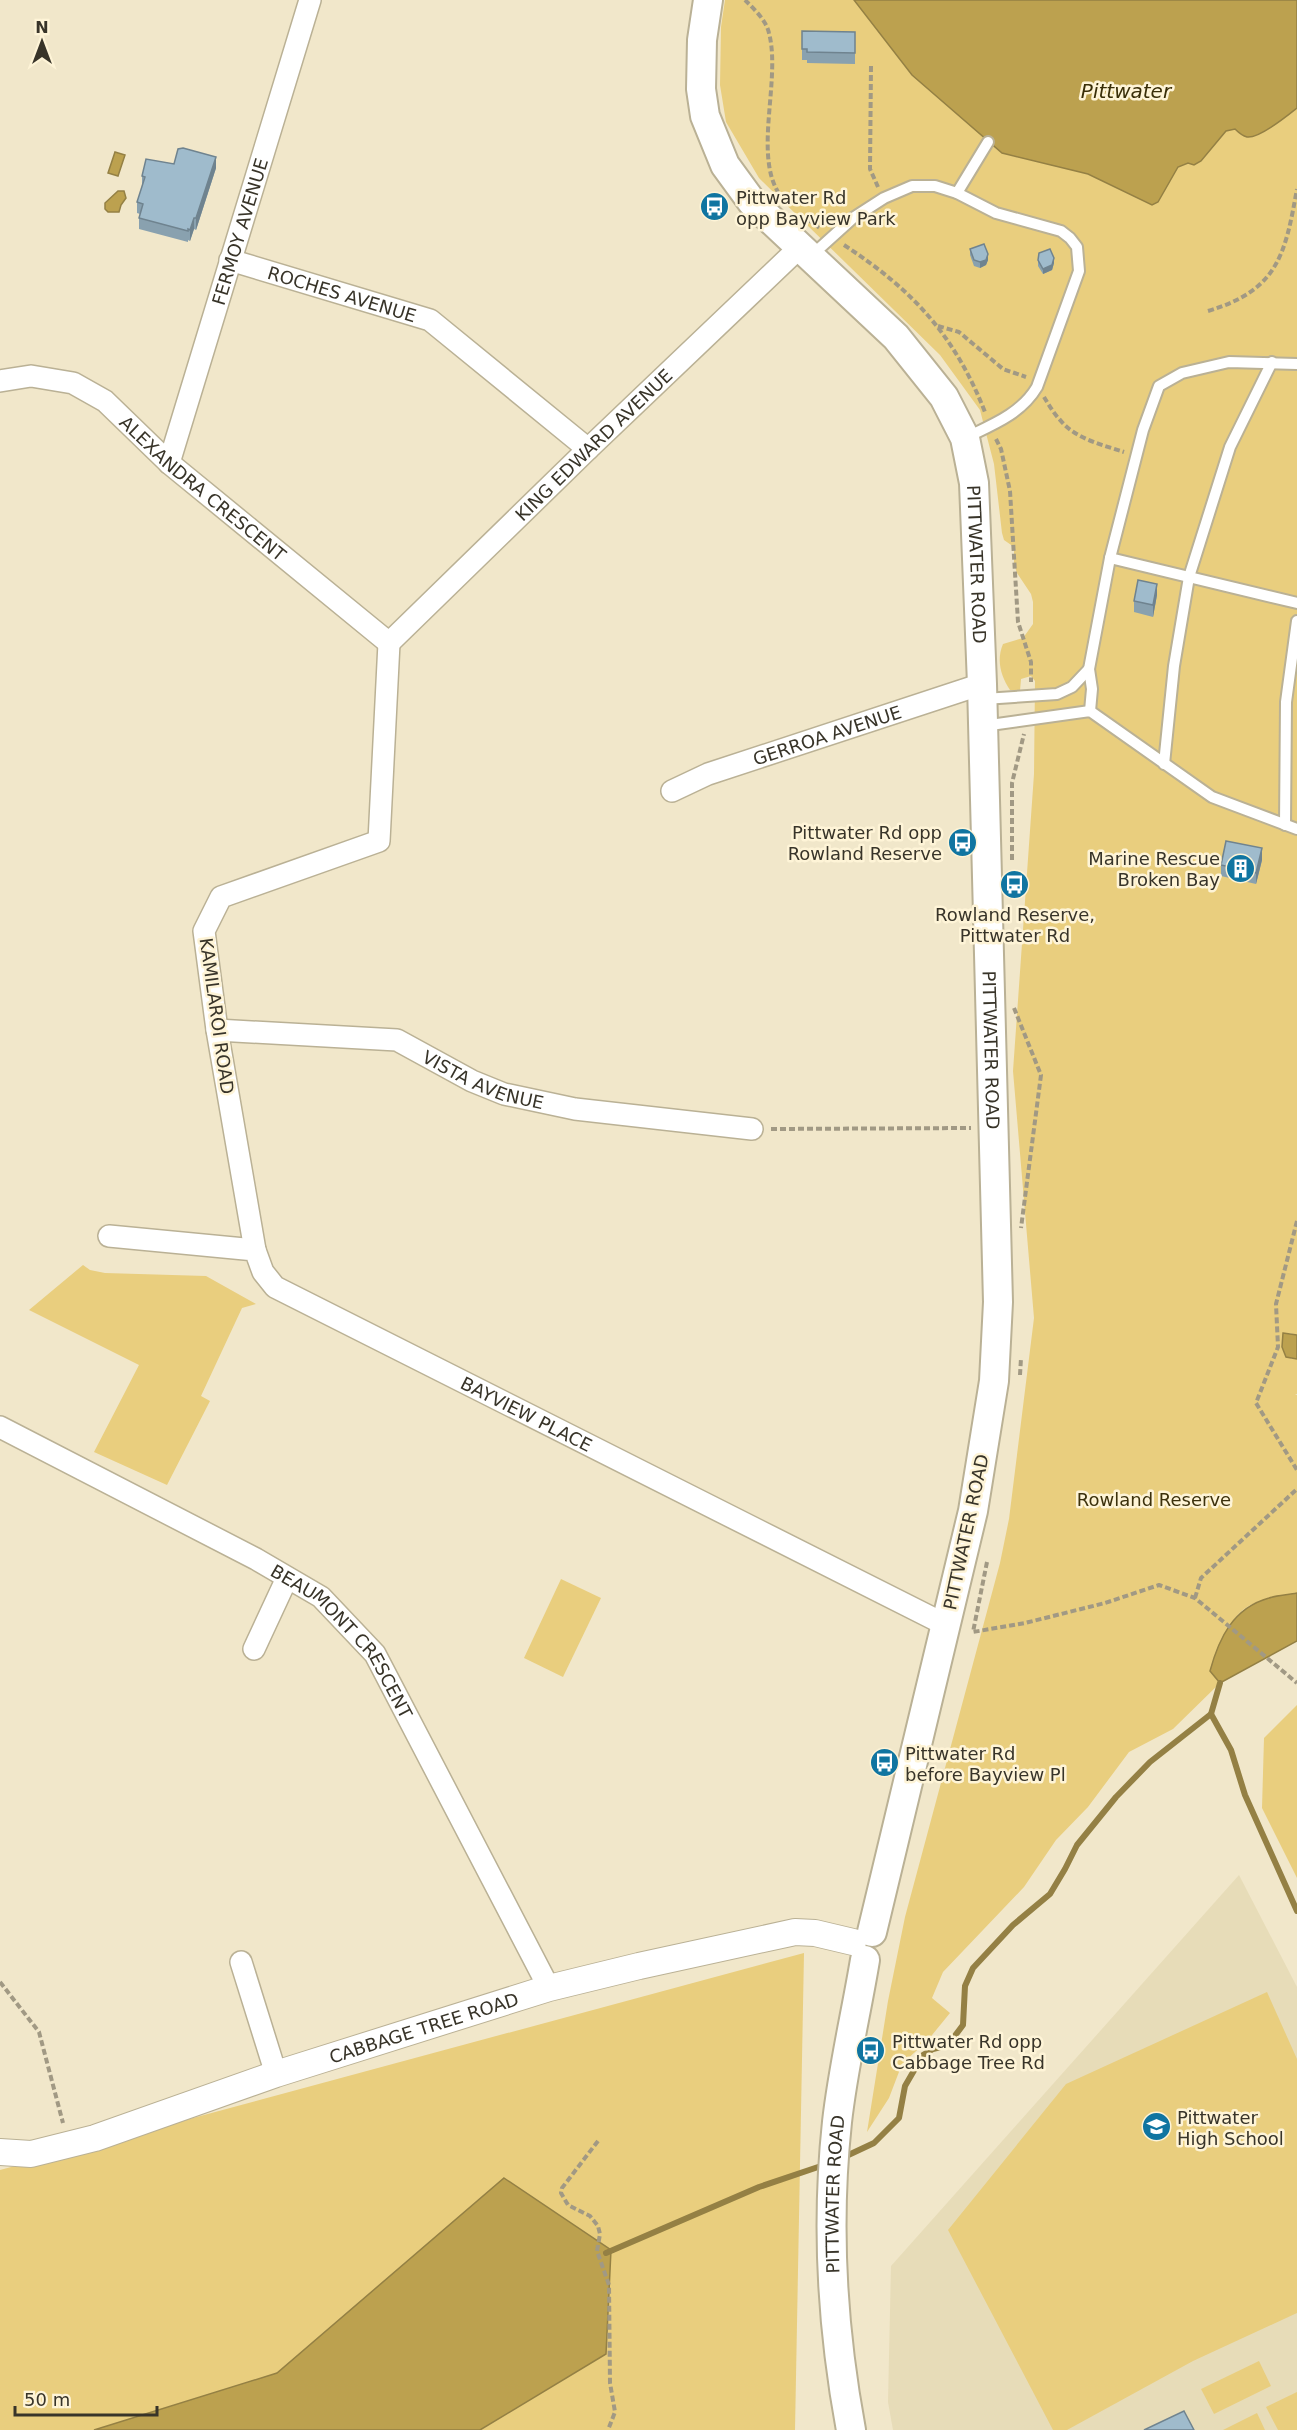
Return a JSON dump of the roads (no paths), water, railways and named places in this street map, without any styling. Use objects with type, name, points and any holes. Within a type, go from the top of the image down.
[{"type":"main road","name":"PITTWATER ROAD","points":[[708,0],[702,40],[701,89],[705,116],[713,140],[738,185],[752,202],[896,337],[944,397],[965,438],[974,483],[998,1302],[994,1381],[974,1511],[864,1945],[837,2121],[830,2225],[834,2313],[852,2430]]},
{"type":"street","name":"FERMOY AVENUE","points":[[169,464],[309,0]]},
{"type":"street","name":"KING EDWARD AVENUE","points":[[389,644],[588,449],[806,252]]},
{"type":"street","name":"ROCHES AVENUE","points":[[231,260],[430,320],[588,449]]},
{"type":"street","name":"ALEXANDRA CRESCENT","points":[[0,381],[31,376],[73,383],[105,401],[169,464],[389,644]]},
{"type":"street","name":"KAMILAROI ROAD","points":[[255,1250],[217,1030],[204,931],[221,897],[379,841],[389,644]]},
{"type":"street","name":"GERROA AVENUE","points":[[672,791],[708,774],[982,703]]},
{"type":"street","name":"VISTA AVENUE","points":[[217,1030],[397,1040],[472,1081],[504,1094],[575,1109],[753,1129]]},
{"type":"street","points":[[109,1236],[255,1250]]},
{"type":"street","name":"BAYVIEW PLACE","points":[[255,1250],[263,1272],[275,1287],[946,1625]]},
{"type":"street","name":"BEAUMONT CRESCENT","points":[[0,1427],[256,1559],[321,1597],[375,1654],[549,1988]]},
{"type":"street","points":[[254,1649],[287,1578]]},
{"type":"street","name":"CABBAGE TREE ROAD","points":[[0,2152],[31,2154],[95,2138],[276,2074],[549,1988],[776,1935],[815,1933],[864,1945]]},
{"type":"street","points":[[241,1962],[276,2074]]},
{"type":"lane","points":[[957,194],[988,142]]},
{"type":"lane","points":[[806,252],[832,237],[854,218],[884,198],[912,186],[935,186],[996,213],[1061,231],[1077,247],[1079,271],[1031,398],[1018,410],[965,438]]},
{"type":"lane","points":[[1090,711],[1092,689],[1089,669],[1110,558],[1136,456],[1160,386],[1182,373],[1229,362],[1297,364]]},
{"type":"lane","points":[[1164,764],[1174,666],[1189,577],[1230,447],[1272,362]]},
{"type":"lane","points":[[1110,558],[1297,603]]},
{"type":"lane","points":[[1285,825],[1286,702],[1297,621]]},
{"type":"lane","points":[[982,703],[1058,694],[1072,687],[1089,669]]},
{"type":"lane","points":[[982,703],[1090,711],[1212,796],[1297,829]]},
{"type":"water","name":"Pittwater","points":[[854,0],[1297,0],[1297,108],[1273,126],[1252,137],[1247,137],[1235,129],[1226,131],[1201,161],[1194,165],[1188,163],[1178,167],[1158,202],[1152,205],[1088,174],[1002,153],[912,75]]},
{"type":"water","points":[[115,152],[125,155],[118,176],[108,173]]},
{"type":"water","points":[[118,191],[124,191],[126,198],[119,212],[108,212],[105,209],[105,203]]},
{"type":"water","points":[[1283,1333],[1297,1335],[1297,1359],[1286,1357],[1282,1347]]},
{"type":"water","points":[[1297,1593],[1297,1641],[1220,1683],[1210,1671],[1218,1647],[1229,1626],[1246,1609],[1256,1603],[1272,1597]]},
{"type":"water","points":[[504,2178],[611,2250],[606,2354],[480,2430],[94,2430],[277,2373]]},
{"type":"waterway","points":[[842,2158],[874,2143],[899,2118],[905,2086],[923,2055],[933,2049],[948,2045],[963,2025],[965,1986],[973,1968],[1013,1925],[1050,1894],[1077,1845],[1116,1797],[1150,1762],[1211,1714],[1220,1683]]},
{"type":"waterway","points":[[1211,1714],[1231,1750],[1245,1795],[1297,1911]]},
{"type":"waterway","points":[[606,2253],[759,2187],[827,2164]]},
{"type":"place","name":"Pittwater Rd opp Bayview Park","points":[[715,207]]},
{"type":"place","name":"Pittwater Rd opp Rowland Reserve","points":[[963,842]]},
{"type":"place","name":"Marine Rescue Broken Bay","points":[[1241,868]]},
{"type":"place","name":"Rowland Reserve, Pittwater Rd","points":[[1015,885]]},
{"type":"place","name":"Pittwater Rd before Bayview Pl","points":[[884,1763]]},
{"type":"place","name":"Pittwater Rd opp Cabbage Tree Rd","points":[[871,2051]]},
{"type":"place","name":"Pittwater High School","points":[[1156,2127]]},
{"type":"park label","name":"Rowland Reserve","points":[[1154,1499]]}]
